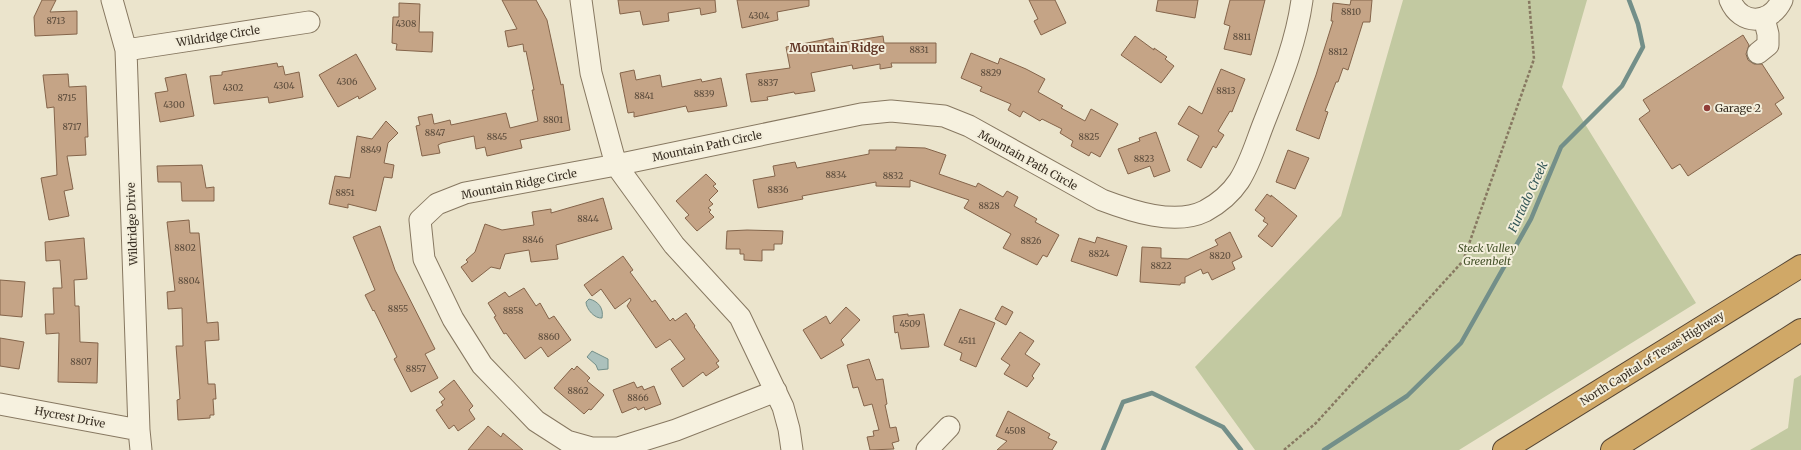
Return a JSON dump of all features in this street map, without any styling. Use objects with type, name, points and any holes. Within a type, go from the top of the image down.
[{"type":"highway","name":"North Capital of Texas Highway","points":[[1504,450],[1801,266]]},
{"type":"highway","points":[[1612,450],[1801,330]]},
{"type":"street","name":"Wildridge Drive","points":[[112,0],[126,50],[140,440]]},
{"type":"street","points":[[581,0],[591,73],[616,164],[674,245],[740,317],[776,391],[789,429],[792,450]]},
{"type":"street","name":"Mountain Path Circle","points":[[616,164],[861,114],[890,111],[917,112],[944,116],[969,126],[1102,200],[1150,216],[1180,218],[1204,212],[1227,194],[1239,180],[1249,160],[1290,55],[1300,16],[1302,0]]},
{"type":"street","points":[[1730,0],[1733,7],[1739,14],[1756,20],[1772,14],[1778,8],[1782,0]]},
{"type":"street","points":[[1758,53],[1768,45],[1768,34],[1764,18]]},
{"type":"street","name":"Wildridge Circle","points":[[126,50],[309,22]]},
{"type":"street","name":"Mountain Ridge Circle","points":[[616,164],[465,193],[437,204],[420,220],[424,259],[453,319],[482,365],[509,395],[536,421],[568,441],[592,448],[618,448],[676,430],[776,391]]},
{"type":"street","name":"Hycrest Drive","points":[[0,404],[140,440]]},
{"type":"street","points":[[927,450],[949,427]]},
{"type":"path","points":[[1284,450],[1316,423],[1464,261],[1534,59],[1529,0]]},
{"type":"green space","name":"Steck Valley Greenbelt","points":[[1403,0],[1587,0],[1562,87],[1696,303],[1459,450],[1255,450],[1195,367],[1341,216]]},
{"type":"green space","points":[[1801,375],[1801,450],[1750,450],[1788,428],[1794,379]]},
{"type":"water","points":[[589,299],[598,303],[602,311],[602,318],[597,317],[589,310],[586,302]]},
{"type":"water","points":[[592,351],[608,359],[608,369],[598,370],[596,365],[587,357]]},
{"type":"building","points":[[42,0],[56,0],[50,12],[77,11],[77,34],[35,36],[34,17]]},
{"type":"building","points":[[502,0],[536,0],[547,20],[561,85],[563,84],[570,130],[520,140],[522,148],[487,156],[485,147],[476,149],[474,136],[442,143],[438,145],[440,153],[422,156],[416,126],[420,125],[418,117],[432,114],[434,124],[450,120],[451,125],[506,113],[510,128],[538,121],[532,90],[534,90],[526,51],[524,52],[523,44],[508,47],[505,31],[517,29]]},
{"type":"building","points":[[618,0],[715,0],[716,12],[701,15],[700,8],[668,13],[669,21],[643,25],[640,11],[620,14]]},
{"type":"building","points":[[737,0],[809,0],[809,6],[777,12],[778,20],[742,28]]},
{"type":"building","points":[[1029,0],[1055,0],[1066,23],[1041,35],[1034,21],[1038,19]]},
{"type":"building","points":[[1158,0],[1198,0],[1195,18],[1156,11]]},
{"type":"building","points":[[1230,0],[1265,0],[1251,55],[1224,49],[1230,26],[1224,24]]},
{"type":"building","points":[[1351,0],[1372,0],[1370,22],[1363,22],[1348,70],[1343,68],[1338,82],[1336,82],[1325,111],[1328,112],[1319,139],[1296,130],[1316,75],[1333,21],[1331,21],[1333,3],[1350,5]]},
{"type":"building","points":[[399,3],[420,4],[419,32],[433,32],[432,52],[396,50],[397,44],[392,43],[393,17],[399,17]]},
{"type":"building","name":"Garage 2","points":[[1743,35],[1749,45],[1746,54],[1748,60],[1754,64],[1762,64],[1784,98],[1775,104],[1782,114],[1688,176],[1680,164],[1672,169],[1639,119],[1650,111],[1643,100]]},
{"type":"building","points":[[883,36],[884,43],[936,43],[936,63],[891,63],[892,67],[880,69],[880,64],[853,69],[852,65],[811,73],[815,91],[795,94],[794,92],[767,97],[768,100],[751,102],[746,74],[790,68],[786,47],[833,38],[834,44]]},
{"type":"building","points":[[1135,36],[1154,50],[1154,48],[1167,57],[1165,59],[1174,66],[1161,83],[1121,55]]},
{"type":"building","points":[[971,53],[998,64],[1000,58],[1045,79],[1038,92],[1063,106],[1061,108],[1085,121],[1091,109],[1118,124],[1100,157],[1091,152],[1089,156],[1071,146],[1073,141],[1060,133],[1062,129],[1042,119],[1040,121],[1023,111],[1020,117],[1008,110],[1011,104],[980,91],[982,87],[961,78]]},
{"type":"building","points":[[356,54],[376,89],[359,99],[358,96],[338,107],[319,75]]},
{"type":"building","points":[[277,63],[278,67],[283,66],[285,75],[299,72],[303,97],[269,103],[268,97],[214,104],[210,76],[222,75],[222,72]]},
{"type":"building","points":[[1221,69],[1245,79],[1232,112],[1230,111],[1218,131],[1224,135],[1216,148],[1213,146],[1201,168],[1187,160],[1199,136],[1178,124],[1189,106],[1202,114]]},
{"type":"building","points":[[634,70],[636,80],[660,75],[662,87],[701,79],[702,82],[721,78],[727,106],[688,112],[686,106],[634,117],[634,112],[628,113],[620,73]]},
{"type":"building","points":[[68,74],[69,87],[86,86],[88,137],[85,137],[86,155],[67,156],[73,189],[64,191],[69,216],[49,220],[41,178],[57,175],[54,107],[47,108],[43,75]]},
{"type":"building","points":[[186,74],[194,116],[160,122],[155,93],[168,91],[165,78]]},
{"type":"building","points":[[386,121],[398,133],[388,143],[384,163],[394,165],[392,178],[384,177],[376,211],[348,204],[348,208],[329,204],[335,176],[350,178],[357,136],[372,139]]},
{"type":"building","points":[[1156,132],[1170,171],[1154,177],[1150,166],[1128,174],[1118,149],[1140,141],[1139,138]]},
{"type":"building","points":[[896,147],[925,148],[946,155],[939,174],[976,187],[978,183],[1003,197],[1007,191],[1018,197],[1014,206],[1037,219],[1035,222],[1059,235],[1047,257],[1043,255],[1037,265],[1003,248],[1011,234],[964,208],[969,200],[910,180],[910,187],[876,186],[876,182],[802,196],[803,199],[758,208],[753,180],[775,176],[773,166],[795,162],[797,168],[869,154],[869,150],[896,150]]},
{"type":"building","points":[[1288,150],[1309,158],[1295,189],[1276,182]]},
{"type":"building","points":[[202,165],[206,188],[214,187],[214,201],[182,201],[181,182],[158,182],[157,166]]},
{"type":"building","points":[[706,174],[716,184],[713,186],[718,191],[709,200],[713,204],[708,208],[711,210],[709,212],[714,217],[697,231],[685,218],[689,215],[676,201]]},
{"type":"building","points":[[1267,194],[1271,197],[1271,195],[1297,216],[1272,247],[1258,236],[1268,224],[1263,221],[1265,218],[1255,210]]},
{"type":"building","points":[[603,198],[612,229],[556,245],[558,259],[531,262],[529,250],[505,254],[500,269],[491,267],[472,282],[461,267],[468,262],[466,260],[475,252],[485,224],[502,230],[534,225],[532,212],[551,209],[551,213]]},
{"type":"building","points":[[189,220],[190,233],[199,233],[207,323],[218,322],[219,340],[205,341],[208,384],[215,384],[216,399],[213,399],[214,415],[210,415],[210,418],[178,420],[177,400],[180,399],[176,346],[183,346],[182,308],[168,309],[167,292],[175,291],[167,222]]},
{"type":"building","points":[[380,226],[395,270],[435,349],[425,354],[438,378],[411,392],[394,359],[397,357],[365,295],[375,290],[353,237]]},
{"type":"building","points":[[727,231],[783,231],[782,244],[774,244],[774,250],[762,250],[762,261],[744,260],[744,254],[740,254],[740,249],[726,249]]},
{"type":"building","points":[[1230,232],[1242,257],[1232,262],[1235,269],[1212,280],[1208,272],[1203,274],[1201,269],[1185,277],[1185,283],[1181,283],[1180,285],[1140,282],[1142,247],[1161,248],[1161,258],[1188,259],[1218,245],[1215,240]]},
{"type":"building","points":[[1097,237],[1127,246],[1117,276],[1071,261],[1079,238],[1095,243]]},
{"type":"building","points":[[84,238],[87,279],[74,280],[75,306],[79,306],[80,342],[98,343],[97,383],[58,382],[59,333],[46,334],[45,314],[54,314],[53,288],[62,288],[60,260],[46,261],[45,242]]},
{"type":"building","points":[[623,256],[633,270],[630,272],[652,302],[655,300],[670,321],[673,318],[675,321],[686,313],[695,326],[694,327],[719,361],[716,363],[719,367],[706,376],[703,372],[683,387],[671,369],[685,359],[670,339],[656,348],[627,306],[631,300],[630,298],[615,309],[601,289],[592,296],[584,285]]},
{"type":"building","points":[[0,280],[25,282],[22,317],[0,315]]},
{"type":"building","points":[[524,288],[536,306],[540,303],[549,319],[554,316],[571,340],[548,357],[541,347],[525,359],[506,333],[504,334],[488,303],[505,292],[509,297]]},
{"type":"building","points":[[1002,306],[1013,312],[1006,325],[995,319]]},
{"type":"building","points":[[846,307],[860,320],[841,340],[844,345],[821,359],[803,330],[826,316],[830,324]]},
{"type":"building","points":[[960,309],[995,323],[976,367],[960,360],[962,353],[944,345]]},
{"type":"building","points":[[908,314],[908,316],[924,314],[929,347],[901,349],[898,332],[895,333],[893,316]]},
{"type":"building","points":[[1020,332],[1034,341],[1025,354],[1040,364],[1032,376],[1034,378],[1027,387],[1004,374],[1010,365],[1001,359]]},
{"type":"building","points":[[0,338],[24,342],[19,369],[0,366]]},
{"type":"building","points":[[869,359],[876,380],[883,379],[887,404],[885,405],[890,428],[896,427],[899,441],[892,443],[894,449],[870,450],[867,437],[874,436],[873,431],[879,430],[872,404],[864,406],[858,387],[853,388],[847,365]]},
{"type":"building","points":[[577,366],[590,378],[587,381],[604,395],[591,410],[589,409],[584,414],[554,388],[572,368],[574,370]]},
{"type":"building","points":[[454,380],[473,406],[469,410],[475,419],[458,431],[454,425],[449,429],[436,410],[443,405],[441,402],[445,399],[439,392]]},
{"type":"building","points":[[634,382],[637,388],[642,386],[644,390],[654,386],[661,404],[645,410],[644,407],[638,410],[636,407],[622,413],[613,390]]},
{"type":"building","points":[[1008,411],[1050,434],[1048,438],[1057,442],[1052,450],[997,450],[1007,441],[996,436]]},
{"type":"building","points":[[488,426],[501,437],[503,433],[523,450],[468,450]]},
{"type":"waterway","name":"Furtado Creek","points":[[1324,450],[1407,396],[1461,343],[1531,219],[1561,147],[1622,86],[1643,47],[1638,24],[1629,0]]},
{"type":"waterway","name":"Furtado Creek","points":[[1103,450],[1123,402],[1152,393],[1223,427],[1241,450]]},
{"type":"place","name":"Garage 2","points":[[1707,108]]},
{"type":"district","name":"Mountain Ridge","points":[[837,48]]}]
